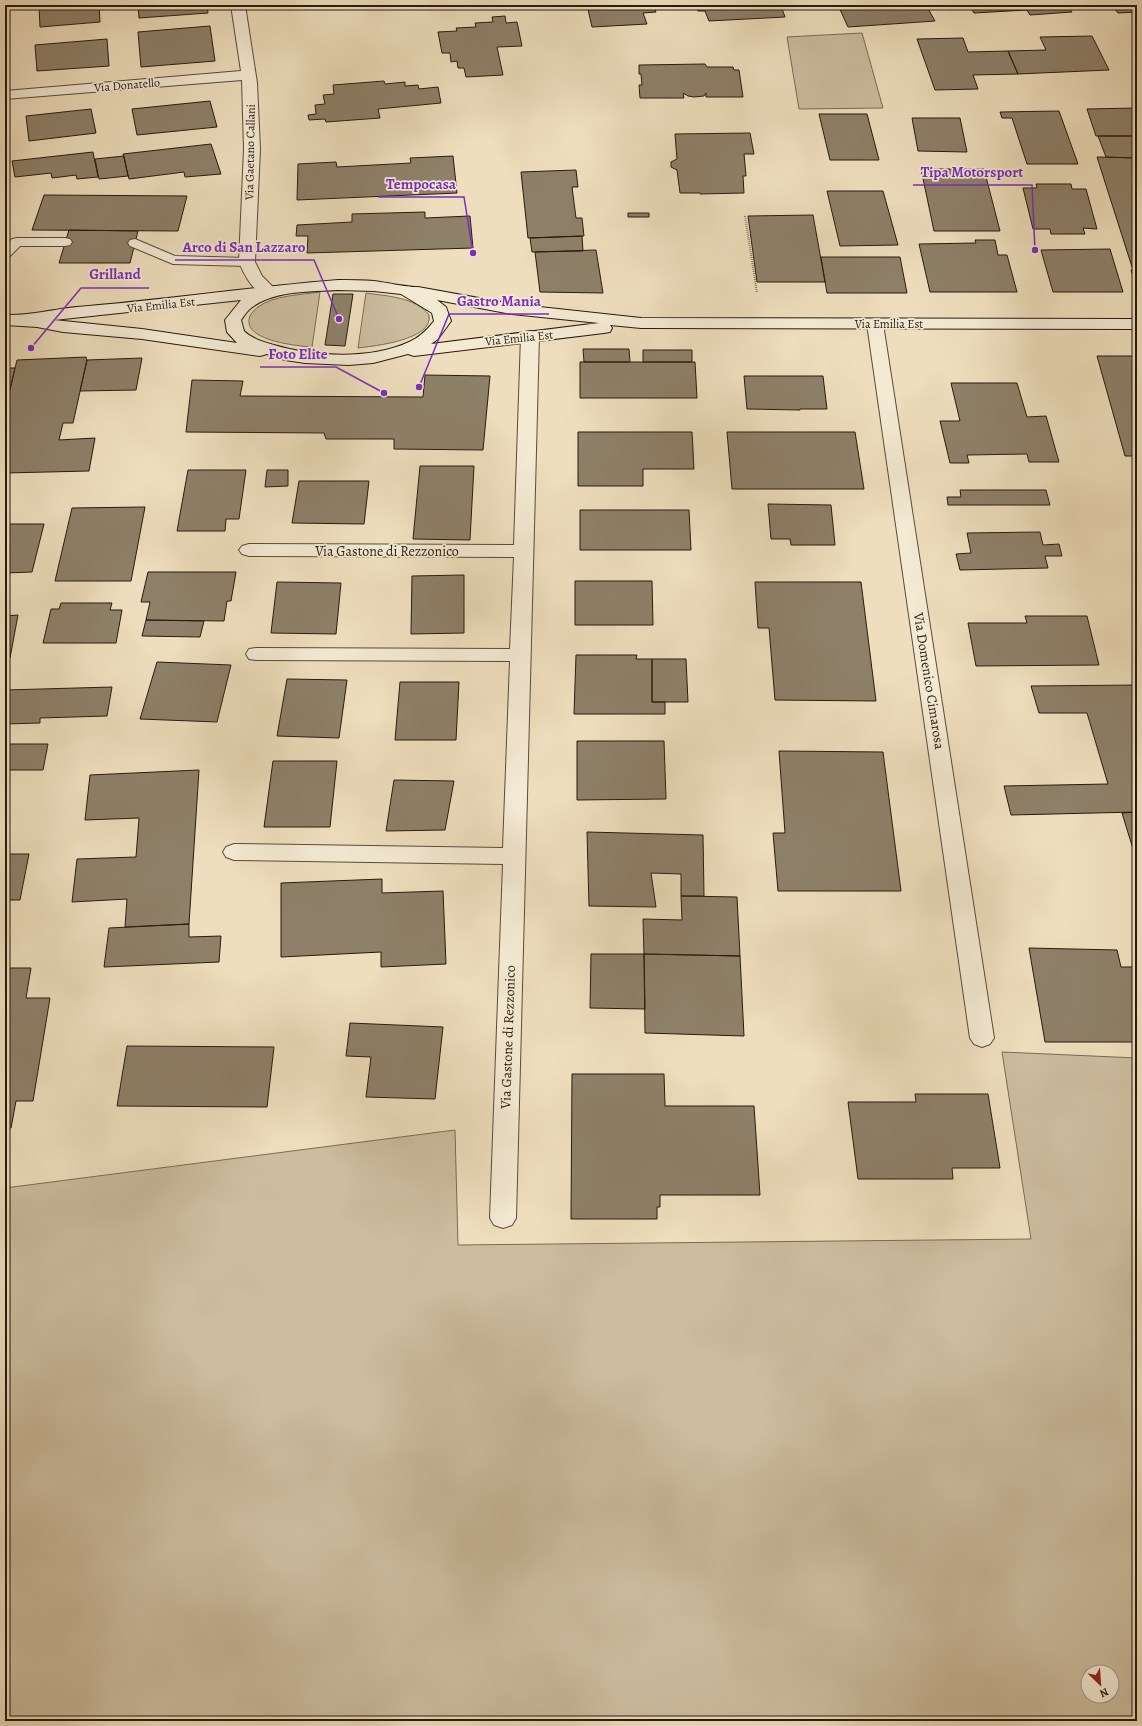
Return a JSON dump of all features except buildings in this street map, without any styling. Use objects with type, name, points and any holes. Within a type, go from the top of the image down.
[{"type":"street","name":"Via Gaetano Callani","points":[[238,8],[249,75],[252,149],[247,262]]},
{"type":"street","name":"Via Donatello","points":[[5,95],[249,75]]},
{"type":"street","points":[[247,262],[253,276],[270,292]]},
{"type":"street","name":"Via Emilia Est","points":[[5,320],[22,320],[65,313],[172,304],[299,288],[356,285],[405,290],[518,310],[641,323],[1137,324]]},
{"type":"street","name":"Via Emilia Est","points":[[288,355],[246,341],[236,332],[233,320],[244,305],[262,294],[299,288]]},
{"type":"street","name":"Via Emilia Est","points":[[396,354],[428,340],[439,330],[443,321],[440,311],[431,304],[405,290]]},
{"type":"street","name":"Via Emilia Est","points":[[22,320],[70,328],[169,338],[288,355],[342,359],[396,354],[641,323]]},
{"type":"street","name":"Via Domenico Cimarosa","points":[[875,324],[982,1038]]},
{"type":"street","name":"Via Gastone di Rezzonico","points":[[503,1218],[530,336]]},
{"type":"street","name":"Via Gastone di Rezzonico","points":[[249,550],[524,551]]},
{"type":"street","points":[[256,654],[521,655]]},
{"type":"street","points":[[234,852],[514,856]]},
{"type":"lane","points":[[5,253],[18,242],[65,242]]},
{"type":"lane","points":[[135,243],[173,260],[247,262]]},
{"type":"path","points":[[238,8],[343,5]]},
{"type":"path","points":[[745,216],[762,323]]},
{"type":"shaded area","points":[[862,33],[883,108],[799,109],[787,37]]},
{"type":"shaded area","points":[[320,292],[312,347],[286,344],[266,338],[252,329],[249,323],[250,316],[253,312],[264,303],[288,296]]},
{"type":"shaded area","points":[[366,293],[400,298],[416,304],[429,315],[428,324],[413,336],[377,346],[358,348]]},
{"type":"shaded area","points":[[1002,1052],[1137,1058],[1137,1721],[5,1721],[5,1188],[455,1130],[458,1245],[1031,1239]]},
{"type":"place","name":"Tipa Motorsport","points":[[1035,250]]},
{"type":"place","name":"Tempocasa","points":[[473,253]]},
{"type":"place","name":"Arco di San Lazzaro","points":[[339,319]]},
{"type":"place","name":"Grilland","points":[[31,348]]},
{"type":"place","name":"Gastro Mania","points":[[419,387]]},
{"type":"place","name":"Foto Elite","points":[[384,393]]}]
